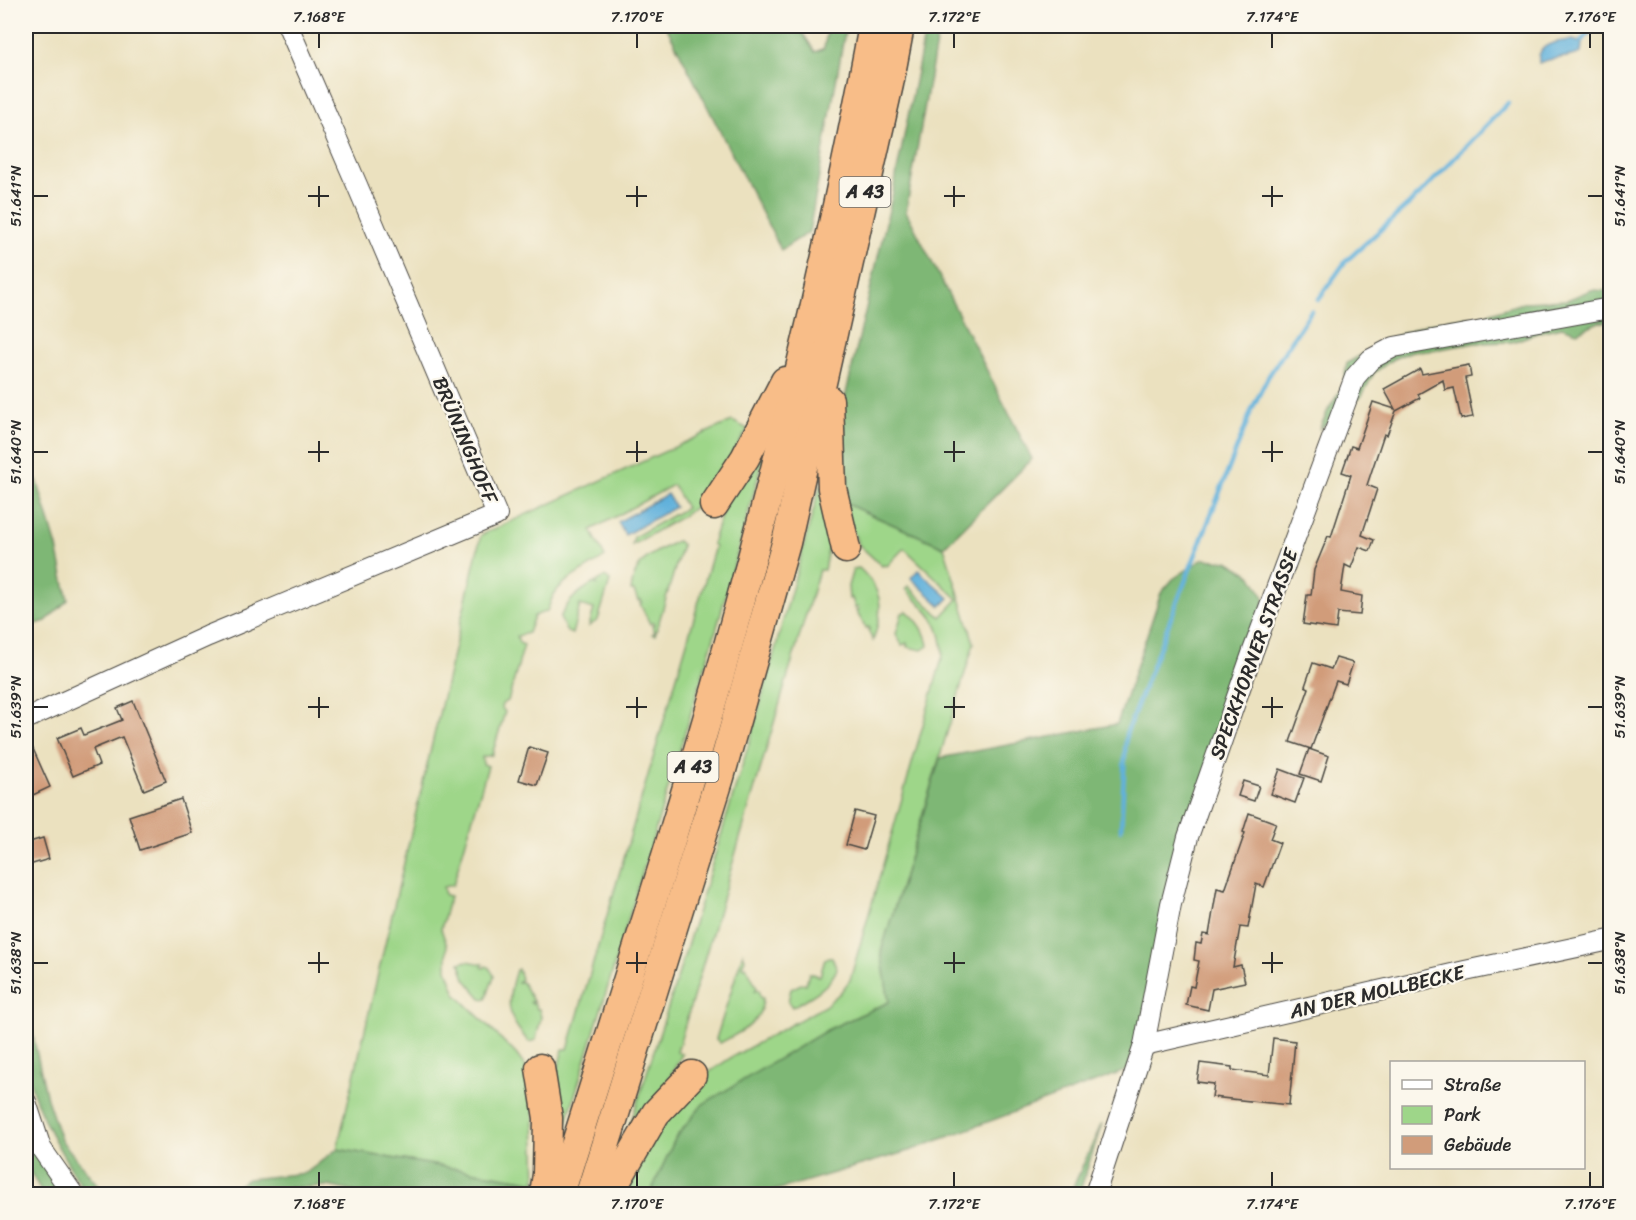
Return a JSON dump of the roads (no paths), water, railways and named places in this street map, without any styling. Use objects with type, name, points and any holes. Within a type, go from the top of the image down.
[{"type":"highway","name":"A 43","points":[[560,1194],[643,930],[739,608],[786,427],[861,94],[873,26]]},
{"type":"highway","name":"A 43","points":[[590,1194],[720,777],[786,543],[829,359],[900,26]]},
{"type":"highway","points":[[714,505],[772,409],[807,333]]},
{"type":"highway","points":[[829,359],[832,488],[846,549]]},
{"type":"highway","points":[[540,1068],[548,1119],[547,1174],[544,1194]]},
{"type":"highway","points":[[609,1194],[656,1113],[692,1075]]},
{"type":"street","name":"BRÜNINGHOFF","points":[[26,719],[208,636],[497,515],[288,26]]},
{"type":"street","name":"SPECKHORNER STRASSE","points":[[1095,1194],[1144,1045],[1171,904],[1188,837],[1253,651],[1355,376],[1371,359],[1394,347],[1611,308]]},
{"type":"street","name":"AN DER MOLLBECKE","points":[[1144,1045],[1611,940]]},
{"type":"street","points":[[26,1102],[41,1148],[73,1194]]},
{"type":"water","points":[[1573,40],[1582,43],[1581,53],[1539,63],[1539,56],[1544,47],[1555,42]]},
{"type":"water","points":[[667,494],[675,507],[625,535],[618,522]]},
{"type":"water","points":[[918,570],[949,598],[941,606],[911,578]]},
{"type":"waterway","points":[[1581,41],[1596,26]]},
{"type":"waterway","points":[[1318,300],[1345,262],[1420,194],[1508,103]]},
{"type":"waterway","points":[[1121,830],[1126,734],[1252,409],[1268,377],[1311,311]]}]
